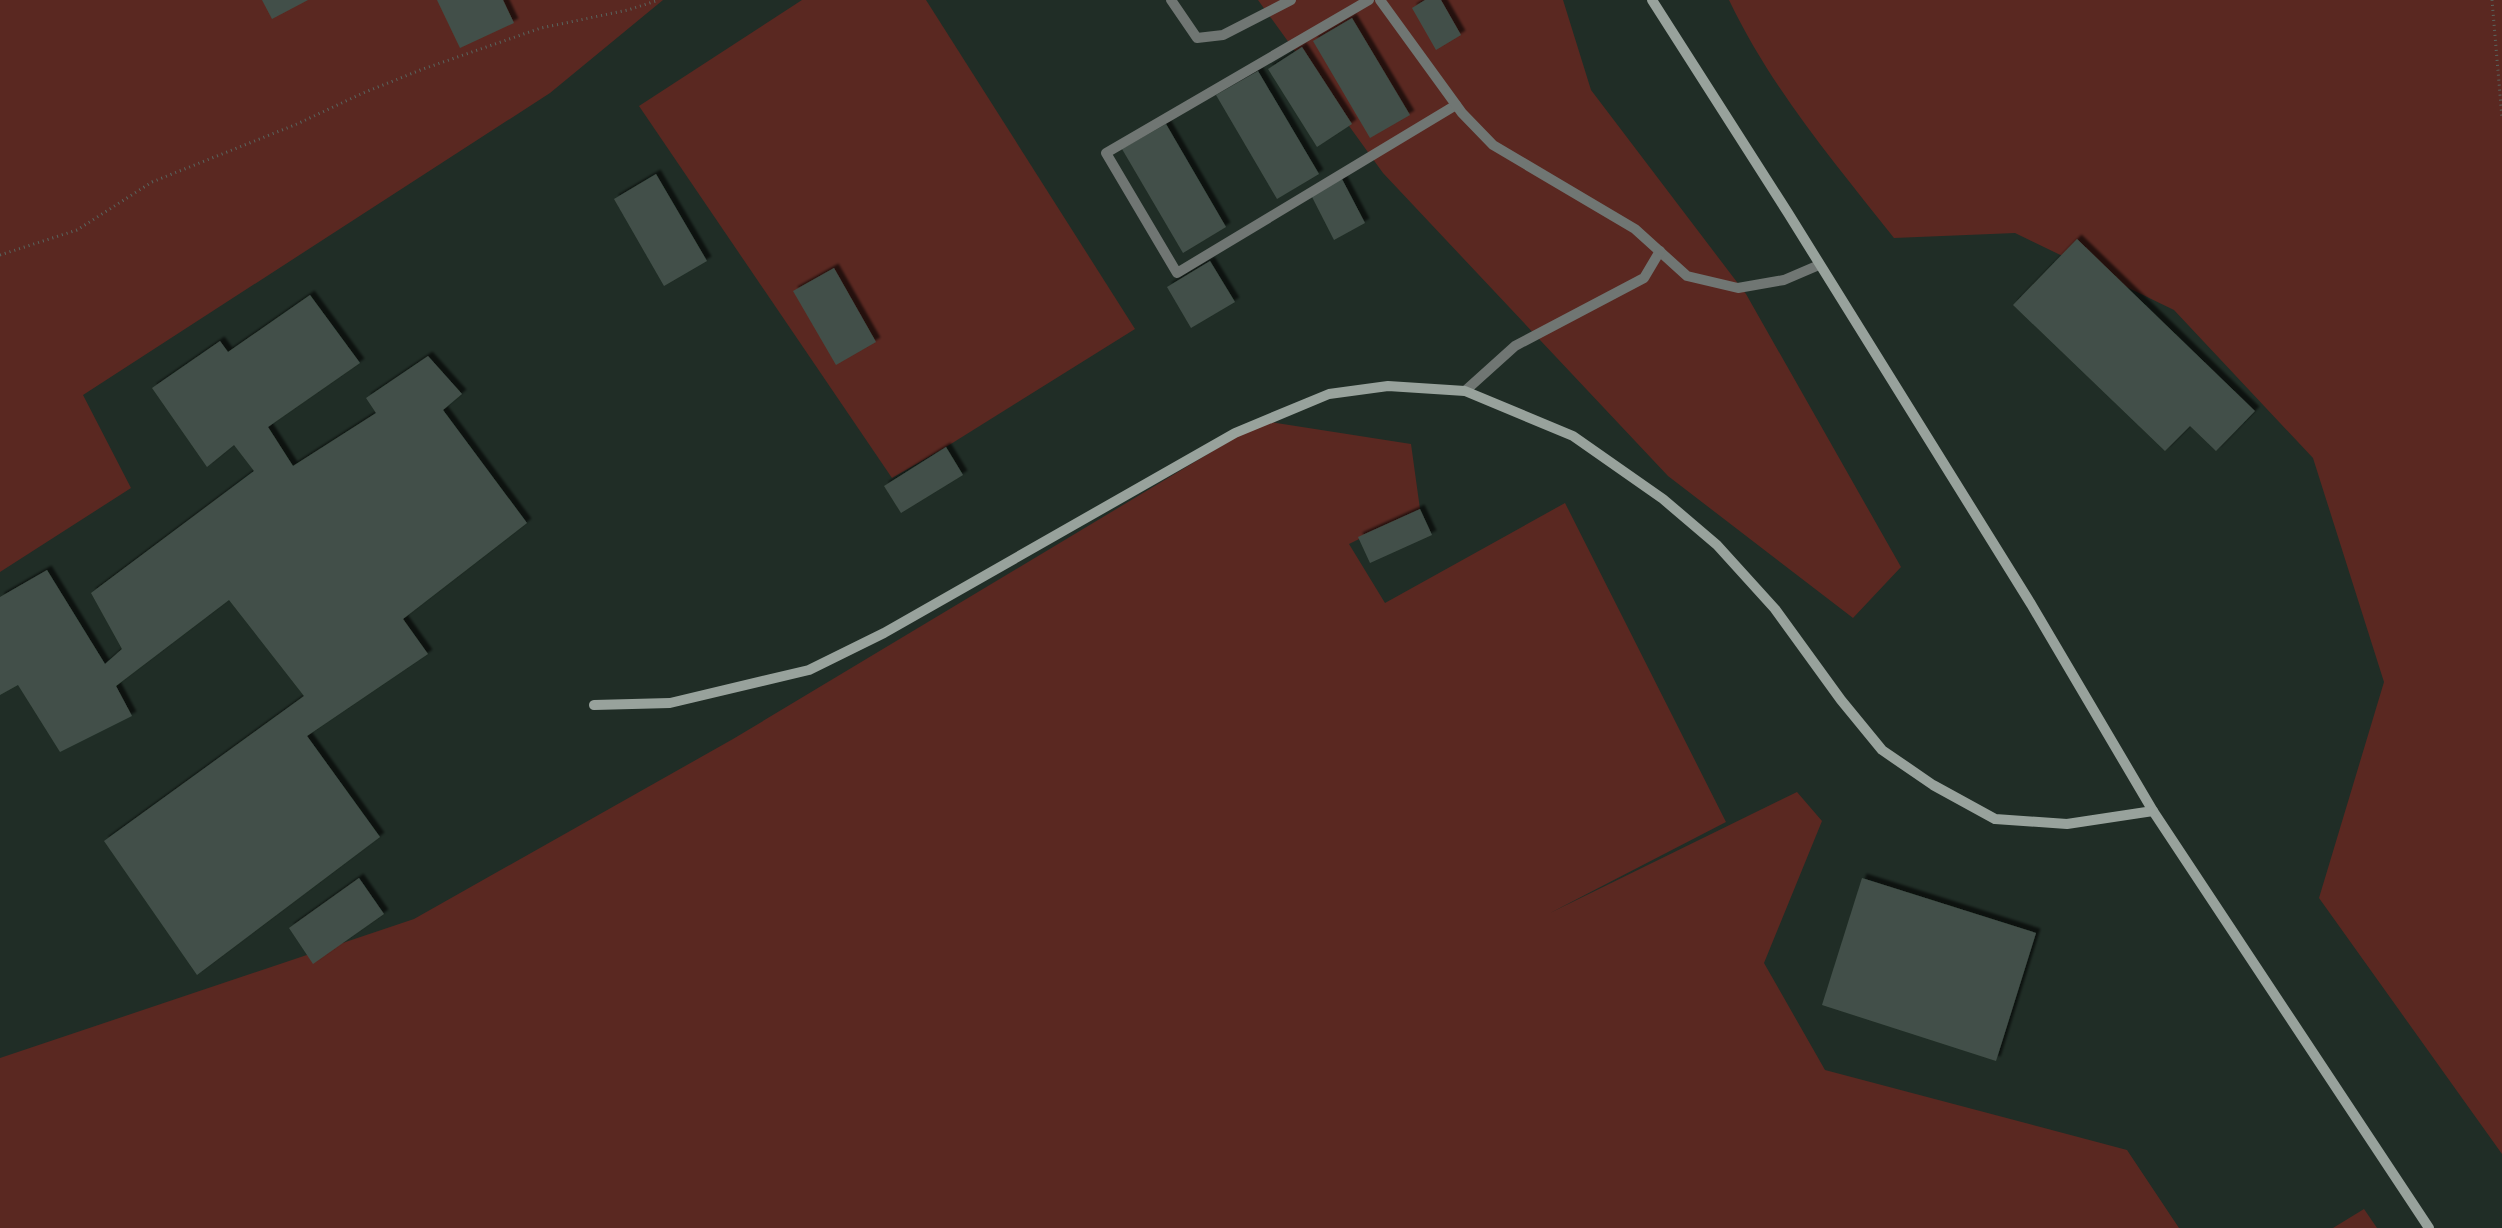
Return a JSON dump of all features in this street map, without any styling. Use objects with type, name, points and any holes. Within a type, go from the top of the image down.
[{"type":"street","points":[[1171,0],[1197,38],[1223,35],[1291,0]]},
{"type":"street","points":[[1369,0],[1106,153],[1177,273],[1456,105]]},
{"type":"street","points":[[1380,0],[1456,105],[1493,145],[1635,229],[1687,276],[1738,288],[1784,280],[1819,265]]},
{"type":"street","points":[[1652,0],[1788,213],[2031,604],[2153,811],[2429,1228]]},
{"type":"street","points":[[1465,391],[1515,346],[1644,278],[1660,251]]},
{"type":"street","points":[[594,705],[670,703],[809,670],[884,633],[1235,433],[1329,394],[1388,386],[1465,391],[1573,436],[1663,499],[1718,545],[1775,609],[1841,700],[1882,750],[1933,785],[1996,819],[2068,824],[2153,811]]},
{"type":"path","points":[[0,255],[77,230],[152,182],[297,124],[363,93],[423,69],[541,28],[628,10],[659,0]]},
{"type":"path","points":[[2492,0],[2502,118]]},
{"type":"shaded area","points":[[0,0],[663,0],[550,93],[83,395],[131,488],[0,572]]},
{"type":"shaded area","points":[[802,0],[926,0],[1135,329],[946,447],[892,478],[639,106]]},
{"type":"shaded area","points":[[1258,0],[1563,0],[1591,90],[1746,294],[1901,567],[1853,618],[1668,476],[1383,173]]},
{"type":"shaded area","points":[[1729,0],[2502,0],[2502,1154],[2319,898],[2384,682],[2313,458],[2174,310],[2015,233],[1894,238],[1826,152],[1784,94],[1764,64]]},
{"type":"shaded area","points":[[1263,421],[1411,444],[1420,509],[1349,544],[1385,603],[1565,503],[1726,822],[1550,913],[1797,792],[1822,821],[1764,963],[1825,1070],[2127,1150],[2179,1228],[0,1228],[0,1058],[414,919],[733,739]]},
{"type":"shaded area","points":[[2364,1209],[2377,1228],[2333,1228]]},
{"type":"building","points":[[262,0],[308,0],[272,19]]},
{"type":"building","points":[[437,0],[503,0],[514,23],[460,48]]},
{"type":"building","points":[[1425,0],[1441,0],[1461,35],[1436,50],[1412,8]]},
{"type":"building","points":[[1352,18],[1410,115],[1370,138],[1313,41]]},
{"type":"building","points":[[1302,47],[1352,124],[1317,147],[1268,69]]},
{"type":"building","points":[[1258,71],[1319,174],[1277,199],[1216,95]]},
{"type":"building","points":[[1166,124],[1226,227],[1183,253],[1122,149]]},
{"type":"building","points":[[656,174],[707,261],[664,286],[614,199]]},
{"type":"building","points":[[1342,179],[1365,223],[1334,240],[1311,195]]},
{"type":"building","points":[[2077,239],[2255,411],[2216,451],[2190,426],[2165,451],[2013,305]]},
{"type":"building","points":[[1210,261],[1235,302],[1191,328],[1167,287]]},
{"type":"building","points":[[834,268],[876,342],[836,365],[793,291]]},
{"type":"building","points":[[310,295],[360,363],[268,427],[293,466],[376,413],[366,398],[428,356],[462,394],[443,410],[527,523],[403,619],[428,654],[307,736],[380,837],[197,975],[104,841],[304,696],[229,600],[116,686],[132,716],[60,752],[18,685],[0,695],[0,597],[47,570],[105,664],[122,649],[91,593],[254,471],[234,445],[207,467],[152,388],[220,341],[228,352]]},
{"type":"building","points":[[946,447],[963,475],[901,513],[884,486]]},
{"type":"building","points":[[1420,509],[1432,535],[1370,563],[1358,537]]},
{"type":"building","points":[[359,878],[384,914],[313,964],[289,928]]},
{"type":"building","points":[[1862,878],[2036,933],[1996,1061],[1822,1005]]}]
